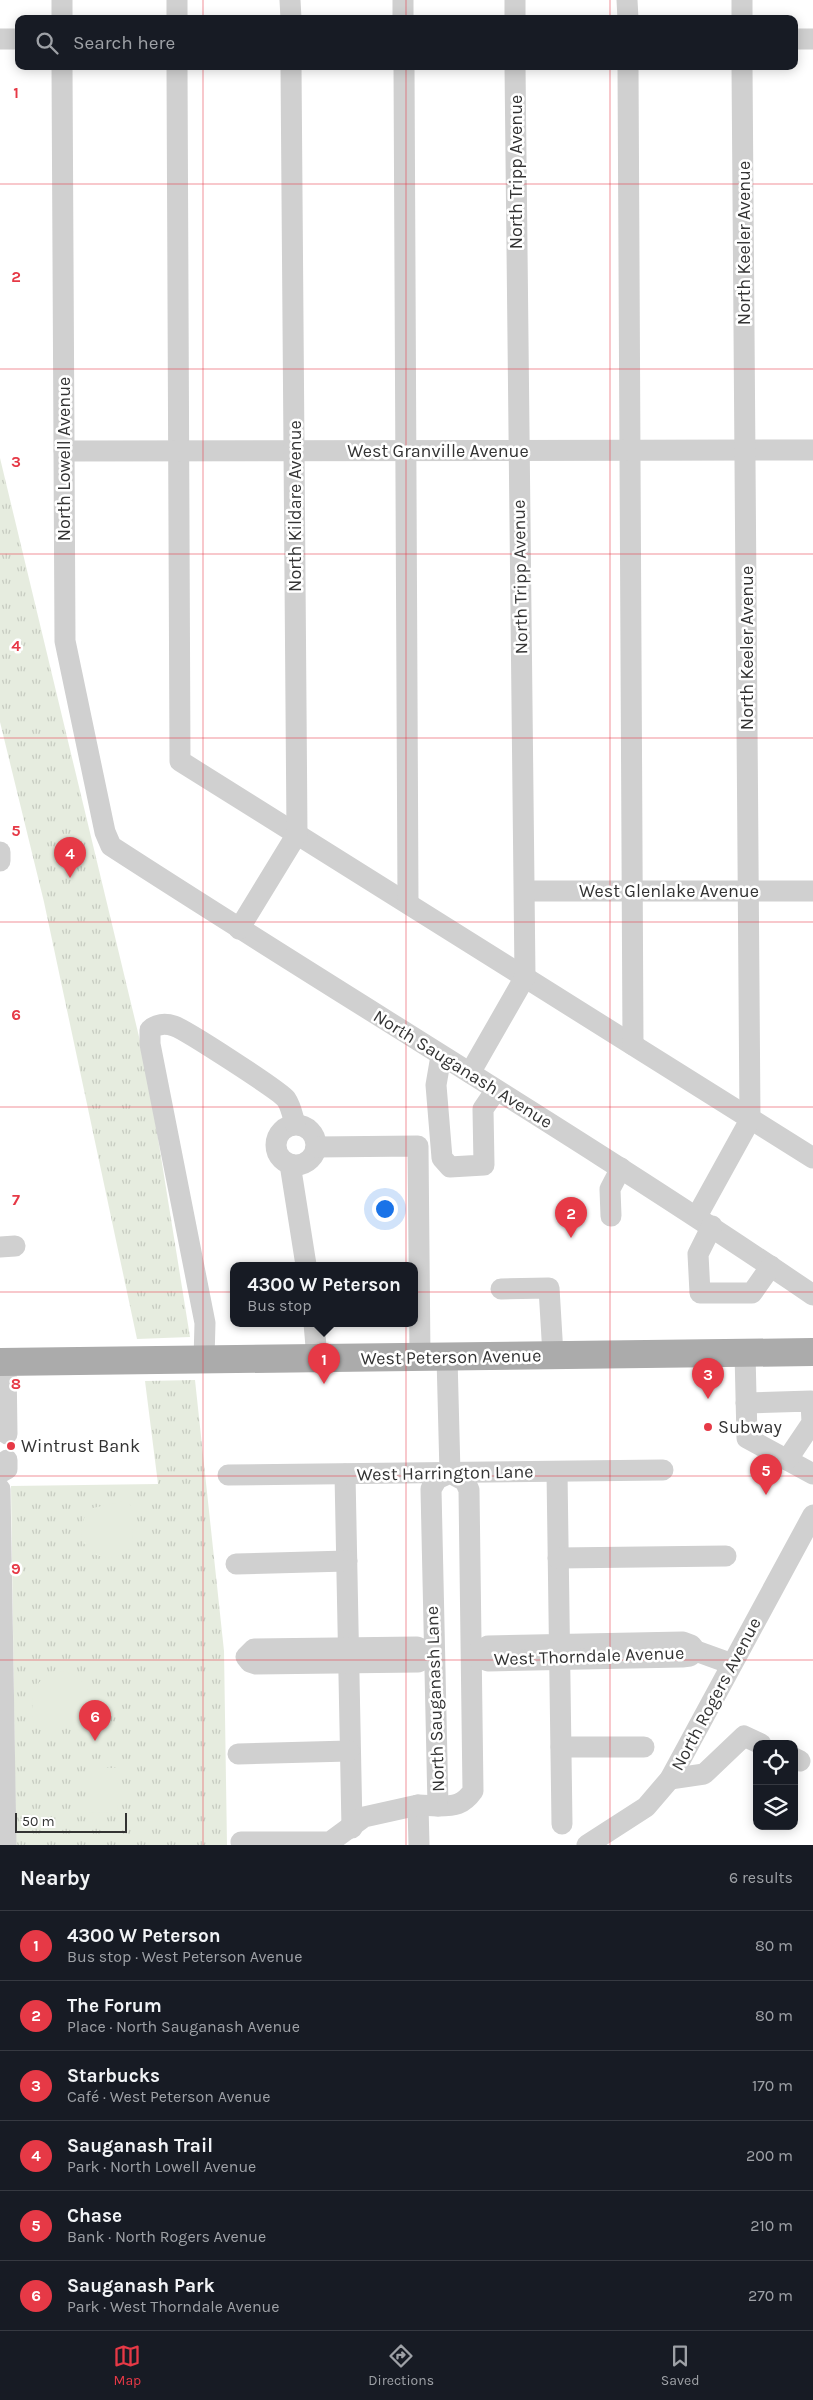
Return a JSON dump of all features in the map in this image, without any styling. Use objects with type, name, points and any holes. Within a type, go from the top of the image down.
[{"type":"main road","name":"West Peterson Avenue","points":[[3,1362],[813,1352]]},
{"type":"street","points":[[62,0],[62,15]]},
{"type":"street","points":[[177,0],[177,15]]},
{"type":"street","points":[[290,0],[290,15]]},
{"type":"street","points":[[403,0],[403,15]]},
{"type":"street","points":[[515,0],[515,15]]},
{"type":"street","points":[[628,0],[628,15]]},
{"type":"street","points":[[742,0],[742,15]]},
{"type":"street","points":[[0,39],[15,39]]},
{"type":"street","points":[[798,39],[813,39]]},
{"type":"street","name":"North Lowell Avenue","points":[[62,70],[65,641],[105,832],[111,846]]},
{"type":"street","points":[[178,70],[180,761],[813,1158]]},
{"type":"street","name":"North Kildare Avenue","points":[[291,70],[297,834]]},
{"type":"street","points":[[404,70],[408,903]]},
{"type":"street","name":"North Tripp Avenue","points":[[470,1073],[525,977],[518,451],[516,70]]},
{"type":"street","points":[[628,70],[633,1045]]},
{"type":"street","name":"North Keeler Avenue","points":[[742,70],[750,1120],[704,1221],[698,1254],[700,1292],[752,1293],[771,1266]]},
{"type":"street","name":"West Granville Avenue","points":[[64,451],[813,450]]},
{"type":"street","points":[[239,929],[297,834]]},
{"type":"street","name":"North Sauganash Avenue","points":[[111,846],[239,929],[704,1221],[813,1295]]},
{"type":"street","name":"West Glenlake Avenue","points":[[525,891],[813,892]]},
{"type":"street","points":[[204,1360],[205,1323],[150,1044],[150,1030],[154,1025],[164,1024],[174,1026],[195,1038],[285,1098],[295,1124]]},
{"type":"street","points":[[441,1056],[436,1085],[442,1158],[450,1167],[484,1165],[482,1109],[496,1090]]},
{"type":"street","points":[[295,1124],[308,1129],[316,1140],[315,1153],[302,1165],[290,1164],[279,1156],[276,1142],[282,1130],[295,1124]]},
{"type":"street","points":[[316,1147],[418,1146],[420,1357]]},
{"type":"street","points":[[290,1164],[306,1262]]},
{"type":"street","points":[[611,1216],[610,1190],[621,1168]]},
{"type":"street","points":[[502,1289],[549,1288],[553,1355]]},
{"type":"street","points":[[314,1327],[317,1358]]},
{"type":"street","points":[[745,1353],[747,1438],[813,1474]]},
{"type":"street","points":[[447,1356],[450,1472]]},
{"type":"street","points":[[3,1362],[4,1426]]},
{"type":"street","points":[[746,1403],[812,1401],[812,1423],[787,1460]]},
{"type":"street","name":"West Harrington Lane","points":[[228,1475],[663,1470]]},
{"type":"street","name":"North Sauganash Lane","points":[[450,1472],[464,1481],[469,1490],[473,1791],[467,1800],[456,1806],[428,1806],[434,1654],[431,1489],[437,1479],[450,1472]]},
{"type":"street","points":[[557,1472],[562,1824]]},
{"type":"street","points":[[345,1474],[352,1828]]},
{"type":"street","points":[[0,1489],[4,1832]]},
{"type":"street","name":"North Rogers Avenue","points":[[587,1845],[646,1807],[670,1779],[813,1515]]},
{"type":"street","points":[[558,1558],[726,1556]]},
{"type":"street","points":[[236,1564],[347,1561]]},
{"type":"street","name":"West Thorndale Avenue","points":[[472,1655],[488,1646],[559,1652],[683,1642],[692,1645],[696,1650],[732,1664]]},
{"type":"street","points":[[349,1655],[418,1662],[434,1654]]},
{"type":"street","points":[[670,1779],[704,1774],[744,1736],[753,1740]]},
{"type":"street","points":[[562,1747],[644,1747]]},
{"type":"street","points":[[238,1754],[349,1751]]},
{"type":"street","points":[[242,1843],[330,1844],[364,1817],[428,1806],[419,1845]]},
{"type":"green space","points":[[0,458],[147,1070],[190,1337],[137,1339],[44,902],[0,722]]},
{"type":"green space","points":[[195,1380],[224,1651],[227,1845],[16,1845],[11,1486],[158,1484],[145,1381]]},
{"type":"green space","points":[[125,1501],[133,1507],[132,1546],[118,1556],[101,1557],[94,1554],[83,1541],[81,1532],[82,1523],[88,1509]]},
{"type":"green space","points":[[55,1671],[66,1672],[75,1676],[88,1691],[92,1708],[89,1716],[77,1726],[39,1728],[34,1723],[32,1707],[34,1692],[41,1680]]},
{"type":"green space","points":[[88,1768],[117,1768],[118,1812],[88,1813]]},
{"type":"place","name":"Sauganash Trail","points":[[70,878]]},
{"type":"place","name":"The Forum","points":[[571,1238]]},
{"type":"place","name":"4300 W Peterson","points":[[324,1384]]},
{"type":"place","name":"Starbucks","points":[[708,1399]]},
{"type":"place","name":"Subway","points":[[708,1427]]},
{"type":"place","name":"Wintrust Bank","points":[[11,1446]]},
{"type":"place","name":"Chase","points":[[766,1495]]},
{"type":"place","name":"Sauganash Park","points":[[95,1741]]}]
